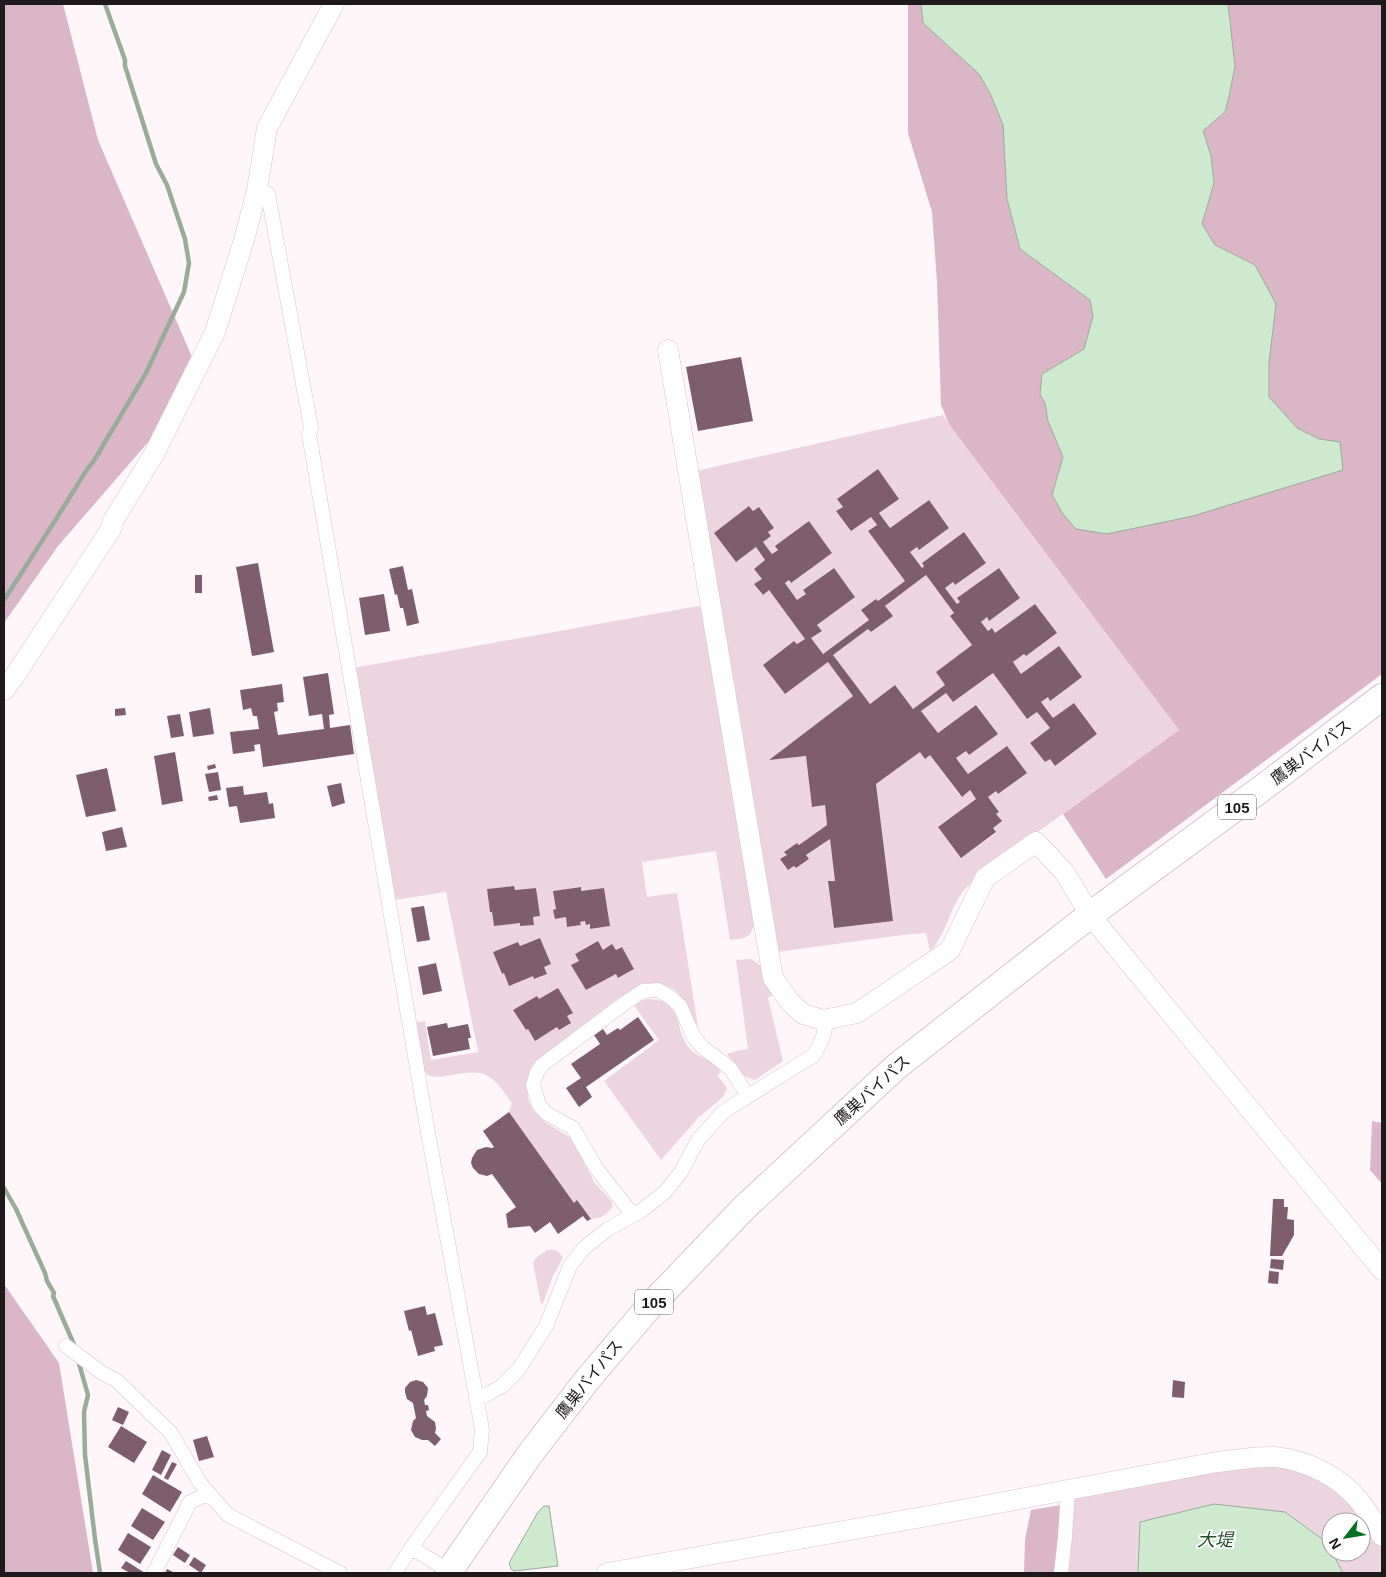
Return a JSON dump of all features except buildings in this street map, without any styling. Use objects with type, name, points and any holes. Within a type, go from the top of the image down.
[{"type":"highway","name":"鷹巣バイパス","points":[[451,1572],[530,1454],[587,1380],[649,1307],[745,1207],[897,1066],[1090,915],[1382,698]]},
{"type":"street","points":[[4,690],[97,551],[158,446],[215,332],[244,240],[268,128],[334,4]]},
{"type":"street","points":[[256,190],[268,194],[311,428],[309,434],[426,1127],[482,1429],[480,1452],[395,1573]]},
{"type":"street","points":[[668,350],[774,978],[790,1002],[803,1014],[823,1020],[857,1013],[950,950],[985,878],[1036,842],[1065,873],[1090,915],[1382,1270]]},
{"type":"street","points":[[633,1215],[596,1168],[573,1128],[546,1113],[539,1104],[533,1085],[537,1072],[542,1065],[625,1003],[643,992],[658,990],[680,1006],[694,1037],[701,1046],[730,1068],[748,1096]]},
{"type":"street","points":[[476,1398],[502,1386],[519,1369],[546,1326],[570,1266],[584,1248],[608,1229],[633,1215],[666,1192],[681,1172],[698,1140],[723,1112],[814,1055],[823,1037],[827,1019]]},
{"type":"street","points":[[66,1346],[102,1373],[116,1380],[171,1433],[200,1483],[228,1515],[340,1573]]},
{"type":"street","points":[[607,1573],[1217,1462],[1275,1457],[1304,1463],[1336,1478],[1361,1502],[1382,1536]]},
{"type":"street","points":[[1061,1573],[1068,1490]]},
{"type":"street","points":[[154,1573],[190,1502],[203,1496],[212,1497]]},
{"type":"street","points":[[411,1548],[451,1572]]},
{"type":"shaded area","points":[[4,4],[63,4],[98,140],[202,380],[58,546],[4,623]]},
{"type":"shaded area","points":[[908,4],[921,4],[923,23],[979,74],[990,93],[1003,125],[1007,199],[1020,249],[1090,300],[1093,316],[1084,349],[1042,374],[1040,394],[1045,403],[1048,421],[1063,457],[1052,496],[1340,442],[1319,439],[1297,428],[1269,397],[1269,363],[1255,265],[1215,245],[1202,224],[1214,183],[1211,156],[1203,131],[1225,112],[1229,97],[1235,66],[1228,4],[1382,4],[1382,674],[1106,879],[1063,814],[1179,730],[949,424],[941,405],[937,282],[932,212],[908,133]]},
{"type":"shaded area","points":[[943,415],[1179,730],[981,873],[960,896],[939,939],[930,951],[926,933],[777,952],[696,471]],"holes":[[[878,469],[899,499],[879,513],[890,528],[929,500],[949,527],[919,549],[917,547],[910,552],[922,568],[924,566],[922,563],[964,532],[986,562],[955,585],[953,582],[945,588],[957,604],[960,602],[958,598],[999,568],[1020,598],[989,620],[987,617],[981,622],[988,631],[992,628],[995,633],[1035,604],[1056,634],[1026,656],[1024,654],[1013,662],[1021,674],[1059,646],[1082,677],[1050,700],[1048,697],[1041,702],[1053,718],[1074,703],[1097,734],[1055,766],[1050,759],[1045,762],[1030,743],[1050,728],[1037,712],[1027,719],[993,673],[953,702],[946,693],[921,711],[938,733],[977,705],[998,734],[969,755],[966,751],[956,758],[968,774],[1007,746],[1027,773],[998,794],[996,791],[988,797],[999,812],[996,814],[1001,821],[993,828],[996,833],[961,858],[938,827],[976,799],[970,790],[961,797],[930,755],[920,752],[876,784],[893,921],[834,928],[828,882],[835,881],[830,839],[806,855],[809,859],[796,868],[794,866],[788,870],[781,859],[787,855],[785,851],[797,843],[799,845],[827,825],[825,805],[813,807],[806,756],[770,759],[853,696],[828,662],[785,694],[763,665],[794,641],[797,644],[805,639],[769,590],[762,595],[755,585],[762,579],[754,569],[765,560],[756,547],[736,562],[714,533],[749,506],[753,511],[759,507],[774,528],[768,532],[771,536],[763,542],[772,554],[809,521],[832,553],[791,583],[789,580],[785,583],[797,600],[806,594],[803,590],[833,568],[855,596],[817,625],[822,631],[811,638],[823,654],[869,620],[861,610],[876,599],[878,601],[905,581],[868,531],[877,525],[871,517],[837,511],[843,507],[837,499]]]},
{"type":"shaded area","points":[[926,575],[954,613],[950,616],[972,645],[936,672],[945,685],[913,709],[895,685],[870,704],[833,655],[868,629],[871,632],[892,616],[885,606]]},
{"type":"shaded area","points":[[698,606],[706,611],[755,923],[749,935],[740,939],[730,940],[716,851],[642,862],[647,897],[677,893],[698,1027],[693,1028],[683,1000],[675,990],[662,984],[636,988],[617,999],[546,1053],[530,1070],[527,1083],[528,1099],[533,1110],[545,1122],[571,1138],[595,1183],[612,1202],[612,1208],[603,1216],[591,1219],[578,1201],[574,1203],[509,1112],[512,1103],[494,1080],[479,1073],[433,1077],[428,1075],[423,1068],[415,1023],[425,1021],[431,1060],[478,1052],[446,892],[395,900],[353,668]],"holes":[[[514,886],[515,890],[536,888],[539,916],[533,917],[534,925],[520,926],[520,923],[494,926],[487,889]],[[580,887],[581,891],[604,888],[610,926],[591,929],[590,924],[586,925],[585,921],[580,922],[581,925],[568,927],[566,917],[555,919],[553,910],[556,909],[554,891]],[[540,938],[551,964],[544,967],[547,974],[535,979],[533,976],[501,973],[493,952],[518,942],[520,946]],[[598,941],[603,950],[612,945],[616,950],[622,947],[634,969],[619,978],[616,974],[586,990],[572,965],[579,961],[575,954]],[[537,996],[539,999],[572,1013],[567,1016],[570,1023],[559,1030],[557,1027],[535,1040],[528,1029],[525,1030],[513,1010]]]},
{"type":"shaded area","points":[[751,959],[761,966],[776,993],[768,998],[783,1061],[755,1080],[744,1076],[727,1054],[748,1049],[736,960]]},
{"type":"shaded area","points":[[647,999],[669,1005],[674,1011],[686,1044],[693,1052],[710,1061],[721,1072],[717,1075],[727,1088],[723,1097],[698,1118],[661,1160],[604,1081],[659,1040],[633,1004]]},
{"type":"shaded area","points":[[1372,1121],[1382,1123],[1382,1184],[1370,1170]]},
{"type":"shaded area","points":[[547,1250],[556,1251],[563,1258],[541,1304],[533,1262]]},
{"type":"shaded area","points":[[4,1284],[59,1363],[93,1573],[4,1573]]},
{"type":"shaded area","points":[[1255,1458],[1336,1479],[1363,1512],[1321,1512],[1321,1562],[1371,1562],[1371,1522],[1382,1536],[1382,1573],[1061,1573],[1068,1490]]},
{"type":"shaded area","points":[[1067,1504],[1061,1573],[1024,1573],[1025,1540],[1031,1510]]},
{"type":"water","points":[[921,4],[1228,4],[1235,66],[1225,112],[1203,131],[1211,156],[1214,183],[1202,224],[1215,245],[1255,265],[1276,304],[1269,363],[1269,397],[1297,428],[1319,439],[1340,442],[1343,470],[1193,516],[1107,534],[1076,529],[1063,514],[1052,495],[1063,457],[1048,421],[1045,403],[1040,394],[1042,374],[1084,349],[1093,316],[1090,300],[1020,249],[1007,199],[1003,125],[990,93],[979,74],[923,23]]},
{"type":"water","name":"大堤","points":[[1214,1504],[1285,1512],[1321,1538],[1321,1562],[1337,1562],[1343,1573],[1138,1573],[1140,1522]]},
{"type":"water","points":[[544,1506],[549,1506],[558,1566],[514,1571],[509,1563],[538,1512]]},
{"type":"waterway","points":[[4,600],[95,459],[146,373],[184,292],[189,263],[185,239],[167,185],[156,164],[125,66],[125,60],[105,4]]},
{"type":"waterway","points":[[4,1188],[16,1209],[54,1293],[53,1296],[75,1347]]},
{"type":"waterway","points":[[78,1360],[88,1395],[84,1412],[85,1455],[100,1573]]}]
